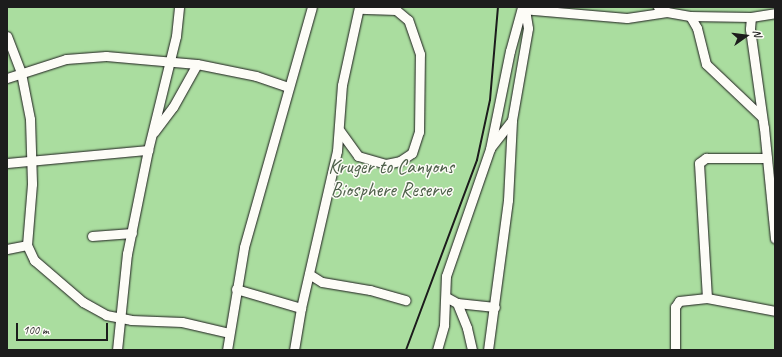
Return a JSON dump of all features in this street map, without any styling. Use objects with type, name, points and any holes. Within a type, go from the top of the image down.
[{"type":"street","points":[[117,350],[119,319],[132,233],[148,150],[176,36],[179,7]]},
{"type":"street","points":[[227,350],[236,289],[258,195],[312,7]]},
{"type":"street","points":[[588,7],[593,16]]},
{"type":"street","points":[[658,7],[667,12],[690,16],[751,16],[775,13]]},
{"type":"street","points":[[294,350],[301,308],[340,131],[342,85],[359,8],[396,10],[408,20],[420,54],[419,132],[412,154],[400,161],[386,164],[358,156],[340,131]]},
{"type":"street","points":[[523,8],[593,16],[639,17],[667,12]]},
{"type":"street","points":[[488,350],[495,307],[508,200],[512,120],[527,36],[523,8]]},
{"type":"street","points":[[437,350],[444,324],[449,263],[490,149],[510,51],[523,8]]},
{"type":"street","points":[[690,16],[697,28],[706,64],[762,117]]},
{"type":"street","points":[[751,16],[750,29],[767,158],[775,238]]},
{"type":"street","points":[[7,36],[21,73],[28,101],[32,159],[27,245],[34,260],[83,302],[119,319],[182,322],[229,333]]},
{"type":"street","points":[[7,78],[66,59],[84,56],[170,60],[197,64],[256,76],[288,87]]},
{"type":"street","points":[[152,134],[173,107],[197,64]]},
{"type":"street","points":[[490,149],[512,120]]},
{"type":"street","points":[[7,163],[32,159],[148,150]]},
{"type":"street","points":[[707,298],[699,163],[706,158],[767,158]]},
{"type":"street","points":[[92,236],[132,233]]},
{"type":"street","points":[[7,249],[27,245]]},
{"type":"street","points":[[309,274],[322,282],[370,290],[406,300]]},
{"type":"street","points":[[236,289],[301,308]]},
{"type":"street","points":[[446,297],[457,304],[495,307]]},
{"type":"street","points":[[675,350],[677,302],[707,298],[775,311]]},
{"type":"street","points":[[457,304],[467,328],[472,350]]},
{"type":"green space","name":"Kruger to Canyons Biosphere Reserve","points":[[7,7],[775,7],[775,350],[7,350]]},
{"type":"railway","points":[[406,350],[477,160],[490,100],[498,7]]}]
